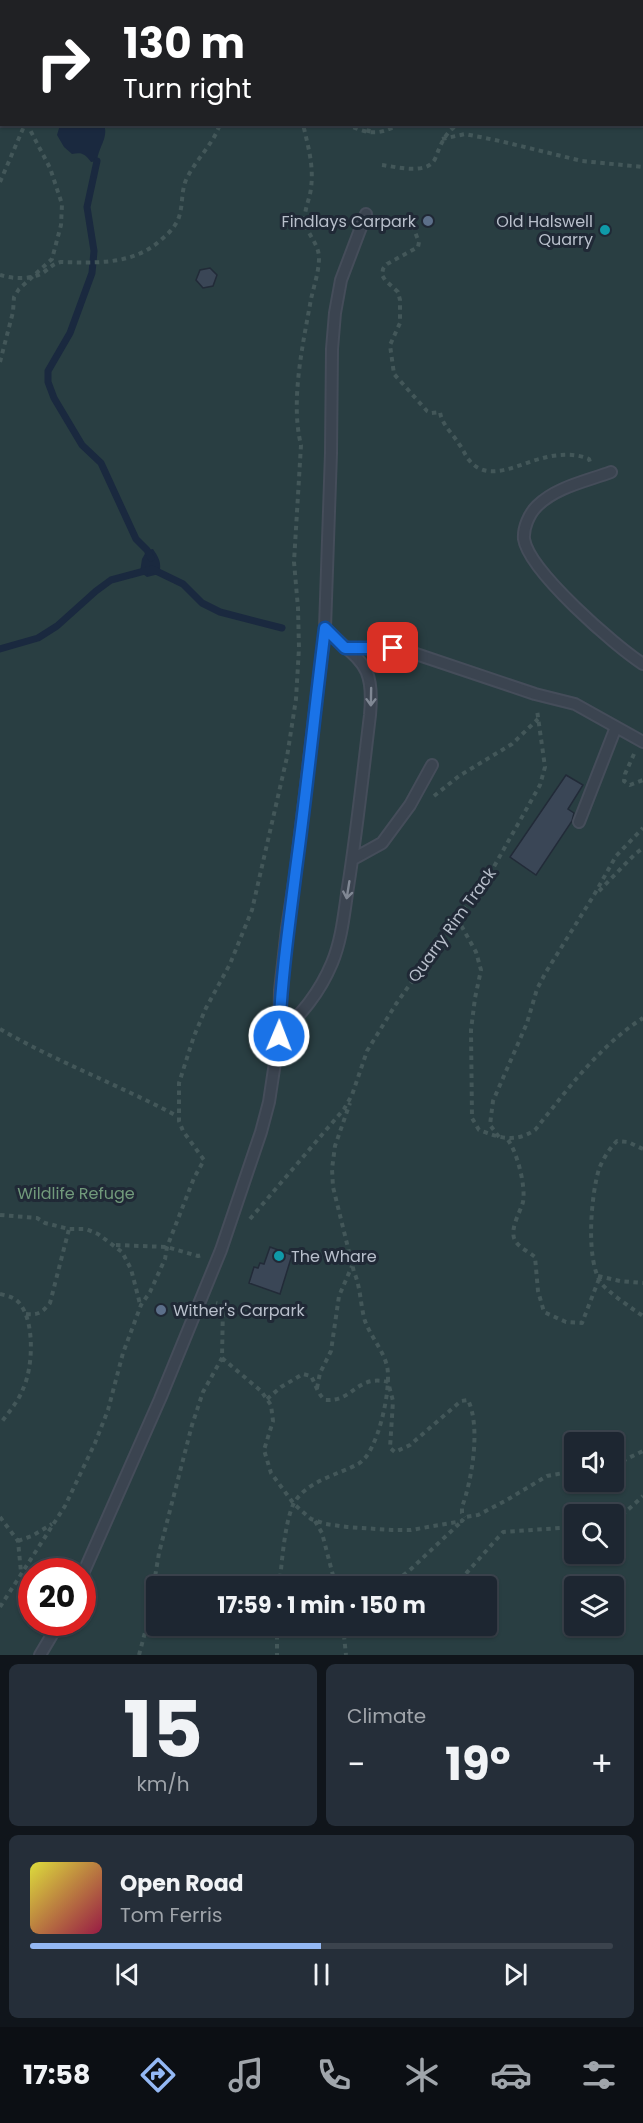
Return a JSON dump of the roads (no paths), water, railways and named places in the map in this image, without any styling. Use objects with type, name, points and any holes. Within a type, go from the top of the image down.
[{"type":"lane","points":[[90,1558],[221,1250],[266,1116],[279,1036],[280,990],[325,628],[332,453],[332,349],[335,313],[341,280],[366,214]]},
{"type":"lane","points":[[611,472],[566,488],[537,506],[529,516],[524,530],[525,541],[534,560],[587,619],[643,664]]},
{"type":"lane","points":[[279,1036],[306,1010],[324,981],[341,938],[353,859],[372,693],[365,668],[357,657],[325,628]]},
{"type":"lane","points":[[345,648],[393,648],[416,654],[535,694],[575,704],[641,741]]},
{"type":"lane","points":[[579,822],[616,727]]},
{"type":"lane","points":[[353,859],[382,843],[410,805],[432,765]]},
{"type":"lane","points":[[40,1655],[51,1636]]},
{"type":"water","points":[[60,126],[104,126],[105,129],[97,161],[91,162],[85,155],[72,154],[64,147],[57,135]]},
{"type":"water","points":[[153,549],[159,561],[160,570],[159,574],[147,577],[140,572],[142,559],[147,550]]},
{"type":"waterway","points":[[97,161],[87,207],[94,251],[92,273],[70,333],[48,371],[48,382],[54,398],[82,445],[101,463],[136,539],[147,550],[151,558]]},
{"type":"waterway","points":[[0,649],[38,638],[57,626],[111,580],[152,569],[183,584],[202,603],[220,612],[282,628]]},
{"type":"place","name":"Findlays Carpark","points":[[428,221]]},
{"type":"place","name":"Old Halswell Quarry","points":[[605,230]]},
{"type":"place","name":"The Whare","points":[[279,1256]]},
{"type":"place","name":"Wither's Carpark","points":[[161,1310]]},
{"type":"park label","name":"Wildlife Refuge","points":[[76,1193]]}]
